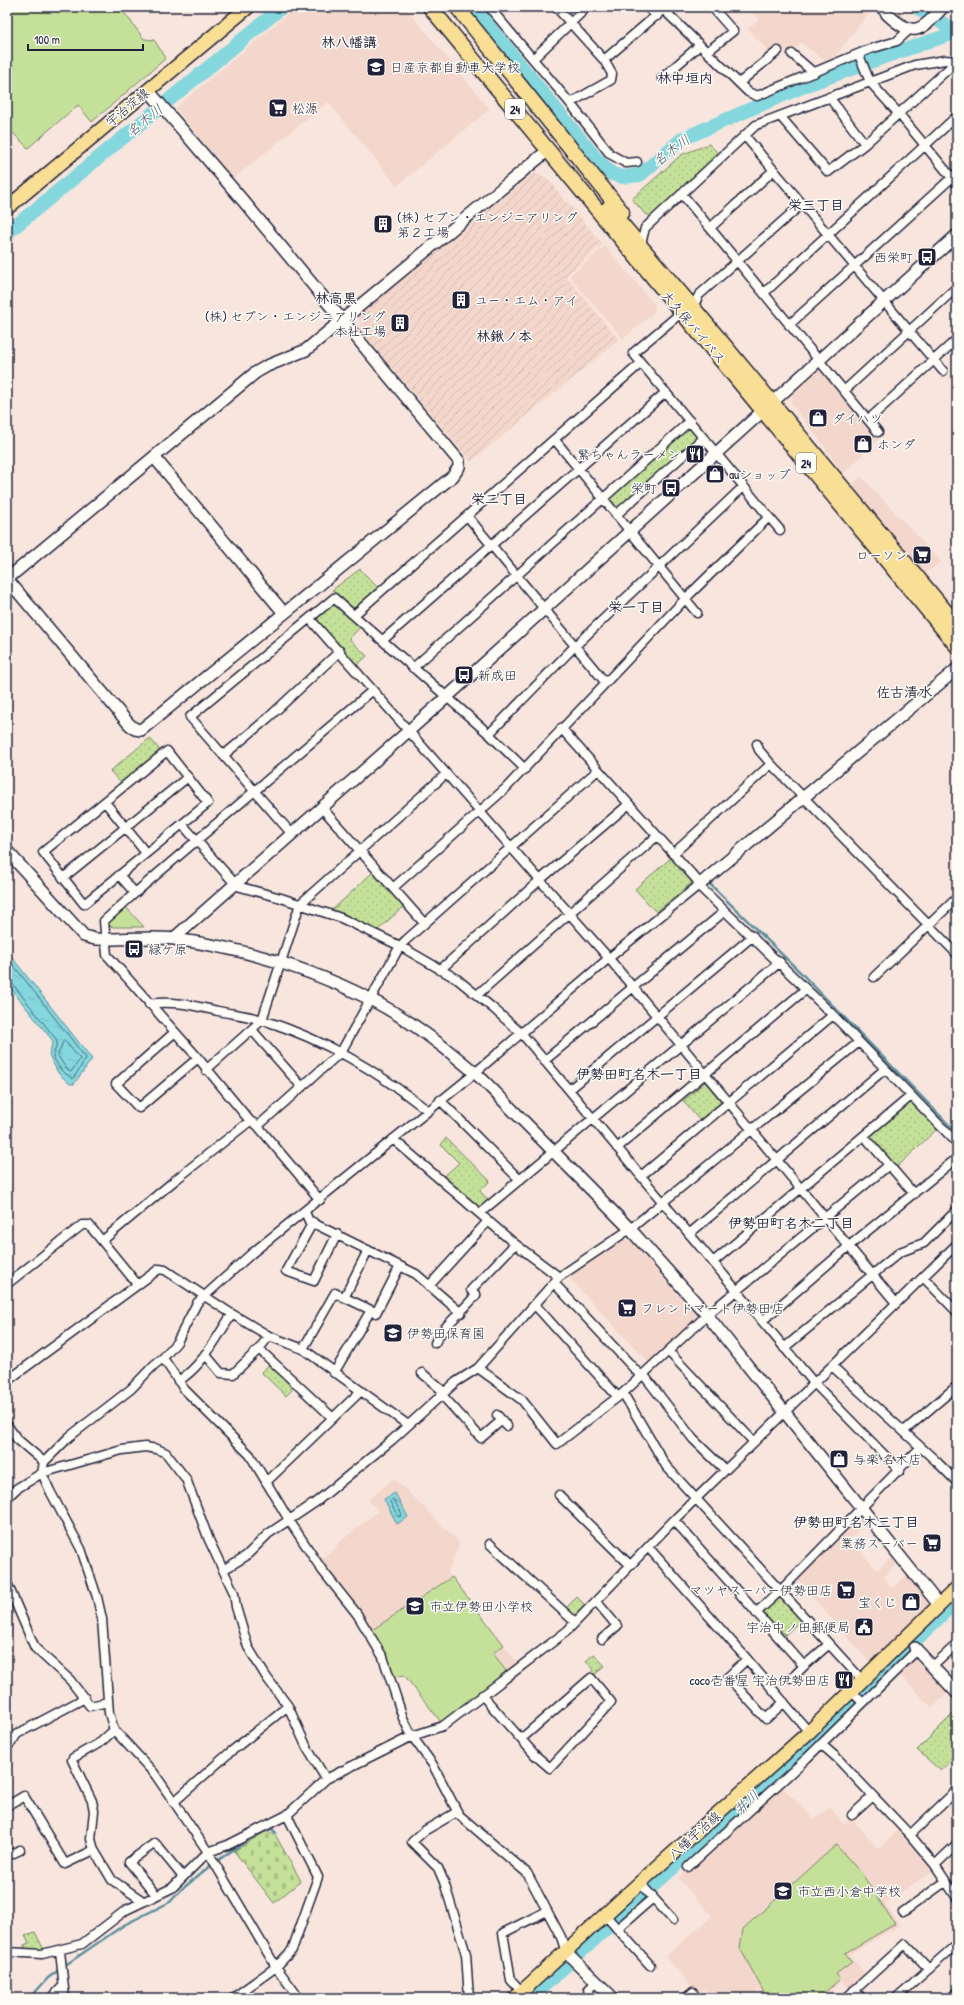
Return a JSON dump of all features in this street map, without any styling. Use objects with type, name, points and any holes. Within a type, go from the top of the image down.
[{"type":"highway","points":[[418,7],[599,225],[640,270],[655,280]]},
{"type":"highway","name":"大久保バイパス","points":[[430,7],[602,209],[655,262],[689,311],[957,646]]},
{"type":"highway","name":"大久保バイパス","points":[[442,7],[602,209],[655,280],[689,311]]},
{"type":"highway","points":[[457,7],[632,226],[655,262]]},
{"type":"highway","name":"大久保バイパス","points":[[767,407],[957,625]]},
{"type":"main road","name":"宇治淀線","points":[[7,208],[151,94],[248,7]]},
{"type":"main road","name":"八幡宇治線","points":[[518,1996],[607,1917],[809,1732],[852,1692],[862,1680],[957,1588]]},
{"type":"street","points":[[489,7],[570,103],[610,154],[626,163],[637,162]]},
{"type":"street","points":[[556,7],[604,60],[612,74],[611,80],[570,103]]},
{"type":"street","points":[[533,59],[583,11],[584,7]]},
{"type":"street","points":[[647,7],[656,16]]},
{"type":"street","points":[[707,52],[733,31],[712,7]]},
{"type":"street","points":[[878,7],[909,30],[916,30],[924,27],[943,7]]},
{"type":"street","points":[[604,60],[665,8],[748,92],[757,96],[858,55],[897,42],[909,30]]},
{"type":"street","points":[[662,78],[700,45]]},
{"type":"street","points":[[739,83],[778,52]]},
{"type":"street","points":[[792,54],[814,73]]},
{"type":"street","points":[[789,324],[955,178],[870,82],[858,55]]},
{"type":"street","points":[[642,240],[645,228],[756,125],[930,61],[957,61]]},
{"type":"street","points":[[780,116],[828,172],[865,144],[957,61]]},
{"type":"street","points":[[151,94],[343,321],[459,461],[459,467],[453,476],[141,730],[135,729],[7,579],[255,373],[267,366],[306,350],[343,321],[541,156]]},
{"type":"street","points":[[829,97],[865,144]]},
{"type":"street","points":[[764,293],[957,116]]},
{"type":"street","points":[[745,136],[943,371]]},
{"type":"street","points":[[710,228],[774,170]]},
{"type":"street","points":[[682,194],[878,432]]},
{"type":"street","points":[[780,530],[633,353],[689,311],[699,295],[802,204]]},
{"type":"street","points":[[173,939],[291,833],[322,808],[447,697],[957,235]]},
{"type":"street","points":[[844,391],[957,287]]},
{"type":"street","points":[[868,420],[957,339]]},
{"type":"street","points":[[354,615],[468,517],[642,363]]},
{"type":"street","points":[[383,640],[666,392]]},
{"type":"street","points":[[413,668],[690,421]]},
{"type":"street","points":[[616,515],[703,438]]},
{"type":"street","points":[[555,440],[697,613]]},
{"type":"street","points":[[154,457],[284,613]]},
{"type":"street","points":[[489,734],[575,646],[743,487]]},
{"type":"street","points":[[468,517],[605,682]]},
{"type":"street","points":[[394,887],[525,769],[561,728],[686,598],[769,517]]},
{"type":"street","points":[[291,833],[190,717],[334,598],[489,734],[525,769]]},
{"type":"street","points":[[310,618],[609,958],[896,1303]]},
{"type":"street","points":[[224,755],[268,718],[340,652]]},
{"type":"street","points":[[299,1998],[276,1967],[208,1852],[154,1773],[114,1730],[109,1713],[102,1619],[97,1597],[81,1549],[42,1473],[44,1462],[69,1437],[131,1389],[154,1365],[163,1358],[177,1342],[197,1303],[251,1254],[320,1200],[427,1110],[475,1073],[609,958],[700,885],[957,669]]},
{"type":"street","points":[[320,1200],[258,1126],[250,1121],[206,1070],[198,1058],[106,955],[104,920],[373,690]]},
{"type":"street","points":[[561,728],[700,885],[833,1015],[957,1143]]},
{"type":"street","points":[[757,744],[771,764],[805,797],[957,954]]},
{"type":"street","points":[[167,751],[188,777],[208,803],[84,904],[42,852],[167,751]]},
{"type":"street","points":[[673,854],[771,764]]},
{"type":"street","points":[[258,1126],[341,1052],[400,946],[424,923],[598,770]]},
{"type":"street","points":[[206,1070],[262,1020],[300,904],[446,774]]},
{"type":"street","points":[[63,878],[188,777]]},
{"type":"street","points":[[105,802],[146,853]]},
{"type":"street","points":[[440,970],[540,880],[629,804]]},
{"type":"street","points":[[322,808],[394,887],[424,923]]},
{"type":"street","points":[[182,824],[237,886],[300,904],[341,918],[400,946],[457,979],[520,1033],[814,1384],[900,1471]]},
{"type":"street","points":[[477,995],[657,836]]},
{"type":"street","points":[[7,852],[82,935],[104,940],[173,939],[281,961],[370,999],[406,1021],[475,1073],[630,1229],[707,1315],[939,1605]]},
{"type":"street","points":[[119,875],[135,893]]},
{"type":"street","points":[[874,977],[957,898]]},
{"type":"street","points":[[544,1061],[725,911]]},
{"type":"street","points":[[569,1090],[656,1015],[753,936]]},
{"type":"street","points":[[480,1213],[780,962]]},
{"type":"street","points":[[617,1148],[806,989]]},
{"type":"street","points":[[149,1004],[179,1002],[262,1020],[322,1043],[341,1052],[378,1074],[427,1110]]},
{"type":"street","points":[[641,1176],[833,1015]]},
{"type":"street","points":[[252,1030],[302,1087]]},
{"type":"street","points":[[175,1032],[116,1084],[139,1108],[198,1058]]},
{"type":"street","points":[[223,1570],[246,1556],[268,1534],[328,1493],[456,1382],[478,1368],[556,1280],[630,1229],[859,1042]]},
{"type":"street","points":[[689,1234],[885,1069]]},
{"type":"street","points":[[713,1262],[911,1096]]},
{"type":"street","points":[[440,1100],[520,1180]]},
{"type":"street","points":[[102,1241],[250,1121]]},
{"type":"street","points":[[864,1136],[914,1194]]},
{"type":"street","points":[[393,1139],[556,1280],[642,1375],[693,1439],[725,1470]]},
{"type":"street","points":[[762,1321],[848,1246],[957,1158]]},
{"type":"street","points":[[478,1368],[522,1400],[557,1444],[620,1395],[736,1290],[889,1165]]},
{"type":"street","points":[[784,1348],[900,1252],[924,1243],[957,1210]]},
{"type":"street","points":[[305,1212],[309,1221],[416,1274],[461,1313]]},
{"type":"street","points":[[429,1286],[488,1221]]},
{"type":"street","points":[[313,1222],[286,1271],[314,1281],[337,1234]]},
{"type":"street","points":[[7,1284],[82,1224],[89,1225],[138,1285]]},
{"type":"street","points":[[435,1343],[438,1334],[461,1313],[476,1295],[471,1290],[515,1244]]},
{"type":"street","points":[[7,1952],[42,1954],[60,1951],[82,1944],[126,1910],[172,1888],[208,1852],[228,1845],[287,1815],[326,1779],[412,1736],[443,1726],[482,1695],[560,1638],[674,1520],[957,1244]]},
{"type":"street","points":[[344,1298],[368,1250]]},
{"type":"street","points":[[303,1349],[335,1293],[376,1313],[400,1266]]},
{"type":"street","points":[[7,1381],[159,1269],[165,1270],[232,1314],[269,1336],[303,1349],[334,1373],[408,1425]]},
{"type":"street","points":[[924,1277],[957,1312]]},
{"type":"street","points":[[534,1305],[620,1395],[666,1466],[781,1590],[828,1645],[862,1680]]},
{"type":"street","points":[[334,1373],[371,1310]]},
{"type":"street","points":[[178,1381],[188,1375],[205,1354],[232,1314]]},
{"type":"street","points":[[205,1354],[221,1373],[233,1374],[259,1349],[269,1336]]},
{"type":"street","points":[[259,1349],[333,1418]]},
{"type":"street","points":[[668,1351],[754,1442]]},
{"type":"street","points":[[163,1358],[178,1381],[250,1456],[289,1520],[322,1570],[357,1614],[383,1657],[403,1718],[412,1736],[433,1765],[457,1812],[527,1873],[561,1937],[566,1952],[613,1998]]},
{"type":"street","points":[[832,1366],[904,1431],[957,1482]]},
{"type":"street","points":[[422,1373],[443,1393],[481,1438],[502,1420]]},
{"type":"street","points":[[904,1431],[957,1386]]},
{"type":"street","points":[[266,1482],[361,1392]]},
{"type":"street","points":[[7,1424],[17,1439],[44,1462]]},
{"type":"street","points":[[7,1498],[16,1489],[42,1473],[133,1448],[157,1449],[166,1453],[186,1479],[208,1540],[234,1593],[236,1607],[248,1647],[267,1678],[288,1706],[307,1748],[326,1779]]},
{"type":"street","points":[[756,1613],[900,1471],[916,1452]]},
{"type":"street","points":[[560,1495],[630,1565]]},
{"type":"street","points":[[674,1520],[804,1666]]},
{"type":"street","points":[[490,1544],[575,1622]]},
{"type":"street","points":[[648,1547],[809,1732]]},
{"type":"street","points":[[7,1584],[35,1648],[70,1680],[90,1706],[108,1702]]},
{"type":"street","points":[[596,1601],[617,1626],[602,1639]]},
{"type":"street","points":[[906,1638],[957,1693]]},
{"type":"street","points":[[933,1666],[957,1644]]},
{"type":"street","points":[[792,1678],[828,1645]]},
{"type":"street","points":[[688,1866],[821,1744],[916,1649]]},
{"type":"street","points":[[747,1659],[728,1677],[766,1719],[784,1702]]},
{"type":"street","points":[[482,1695],[521,1739],[550,1768],[611,1702],[591,1678],[521,1739]]},
{"type":"street","points":[[852,1692],[862,1702]]},
{"type":"street","points":[[7,1746],[12,1743],[17,1734],[85,1698]]},
{"type":"street","points":[[174,1802],[228,1754],[288,1706]]},
{"type":"street","points":[[114,1730],[101,1742],[72,1760],[92,1801],[94,1811],[91,1839],[94,1850],[112,1880],[143,1901]]},
{"type":"street","points":[[821,1744],[910,1835],[935,1865],[956,1897]]},
{"type":"street","points":[[910,1835],[957,1790]]},
{"type":"street","points":[[7,1806],[24,1796],[65,1864],[94,1850]]},
{"type":"street","points":[[852,1815],[873,1796]]},
{"type":"street","points":[[457,1812],[424,1831],[412,1842],[438,1868],[444,1882],[466,1954],[469,1998]]},
{"type":"street","points":[[233,1998],[276,1967],[292,1950],[318,1877],[287,1815]]},
{"type":"street","points":[[156,1895],[129,1862],[155,1843],[183,1877]]},
{"type":"street","points":[[935,1865],[957,1844]]},
{"type":"street","points":[[7,1856],[20,1850]]},
{"type":"street","points":[[903,1912],[945,1882]]},
{"type":"street","points":[[642,1885],[673,1920]]},
{"type":"street","points":[[616,1928],[653,1897]]},
{"type":"street","points":[[518,1996],[511,1980],[503,1933],[547,1912]]},
{"type":"street","points":[[607,1917],[650,1965]]},
{"type":"street","points":[[846,1998],[905,1944],[929,1969]]},
{"type":"street","points":[[896,1998],[957,1944]]},
{"type":"street","points":[[60,1951],[65,1998]]},
{"type":"street","points":[[587,1998],[589,1989],[596,1982]]},
{"type":"street","points":[[52,1998],[64,1986]]},
{"type":"street","points":[[854,1990],[862,1998]]},
{"type":"street","points":[[951,1998],[957,1992]]},
{"type":"shaded area","name":"日産京都自動車大学校","points":[[296,7],[405,7],[490,109],[397,186],[328,102],[233,179],[175,108]]},
{"type":"shaded area","points":[[757,7],[873,8],[829,64],[801,43],[793,53],[785,50],[773,56],[748,29],[759,19],[752,12]]},
{"type":"shaded area","points":[[534,173],[546,177],[603,244],[566,276],[619,340],[471,462],[359,329],[360,314]]},
{"type":"shaded area","points":[[605,246],[655,305],[655,312],[623,339],[569,276]]},
{"type":"shaded area","points":[[821,369],[879,439],[843,474],[816,435],[791,404],[792,394]]},
{"type":"shaded area","points":[[861,476],[942,562],[925,573],[852,485]]},
{"type":"shaded area","points":[[624,1240],[631,1241],[697,1316],[696,1321],[650,1364],[568,1277]]},
{"type":"shaded area","name":"市立伊勢田小学校","points":[[394,1478],[460,1543],[448,1573],[519,1665],[441,1722],[404,1675],[395,1677],[386,1655],[367,1621],[346,1590],[320,1559],[337,1547],[336,1545],[378,1511],[368,1500]]},
{"type":"shaded area","points":[[855,1520],[862,1520],[865,1524],[850,1539],[877,1570],[891,1557],[897,1564],[884,1577],[892,1588],[907,1575],[928,1601],[928,1607],[871,1664],[796,1578]]},
{"type":"shaded area","points":[[915,1658],[948,1693],[932,1708],[898,1673]]},
{"type":"shaded area","name":"市立西小倉中学校","points":[[782,1787],[814,1819],[830,1807],[844,1824],[851,1818],[879,1849],[898,1830],[909,1839],[932,1871],[885,1904],[900,1925],[850,1954],[865,1974],[849,1989],[842,1981],[822,1998],[763,1998],[759,1990],[749,1998],[711,1998],[704,1989],[698,1994],[665,1956],[712,1916],[678,1878]]},
{"type":"green space","points":[[7,7],[120,7],[144,39],[154,40],[166,58],[92,122],[78,105],[28,148],[7,127]]},
{"type":"green space","points":[[709,144],[717,152],[717,157],[652,216],[645,214],[632,199],[681,155]]},
{"type":"green space","points":[[686,426],[690,427],[699,438],[618,511],[608,501],[608,497]]},
{"type":"green space","points":[[360,569],[379,589],[357,608],[353,608],[332,590]]},
{"type":"green space","points":[[331,604],[336,604],[361,626],[349,639],[367,656],[356,666],[318,622],[318,616]]},
{"type":"green space","points":[[150,738],[162,753],[122,784],[110,771]]},
{"type":"green space","points":[[672,857],[694,881],[656,912],[635,889]]},
{"type":"green space","points":[[373,872],[404,906],[377,931],[330,912]]},
{"type":"green space","points":[[125,906],[144,927],[113,927],[107,925],[107,923]]},
{"type":"green space","points":[[705,1082],[723,1103],[701,1122],[683,1101]]},
{"type":"green space","points":[[912,1100],[939,1127],[895,1169],[868,1136]]},
{"type":"green space","points":[[446,1138],[490,1181],[480,1191],[489,1201],[480,1208],[444,1176],[459,1163],[441,1145]]},
{"type":"green space","points":[[270,1364],[292,1385],[292,1390],[286,1396],[261,1372]]},
{"type":"green space","points":[[452,1577],[504,1645],[493,1653],[508,1674],[441,1722],[404,1675],[395,1677],[386,1655],[372,1630]]},
{"type":"green space","points":[[577,1597],[587,1607],[579,1615],[573,1615],[566,1608]]},
{"type":"green space","points":[[781,1597],[801,1620],[785,1635],[763,1613]]},
{"type":"green space","points":[[594,1654],[605,1666],[594,1675],[592,1673],[594,1670],[586,1661]]},
{"type":"green space","points":[[957,1710],[957,1756],[941,1771],[917,1750]]},
{"type":"green space","points":[[265,1832],[269,1832],[276,1836],[301,1881],[274,1903],[234,1851]]},
{"type":"green space","points":[[836,1845],[862,1874],[895,1924],[845,1953],[852,1962],[836,1974],[840,1979],[818,1998],[767,1998],[740,1948],[743,1929]]},
{"type":"green space","points":[[35,1932],[44,1950],[25,1950],[24,1945],[29,1943],[25,1936]]},
{"type":"water","points":[[7,951],[92,1059],[74,1084],[70,1084],[58,1073],[49,1055],[53,1041],[7,984]]},
{"type":"water","points":[[395,1493],[408,1517],[397,1524],[384,1499]]},
{"type":"waterway","name":"名木川","points":[[7,233],[282,7]]},
{"type":"waterway","name":"名木川","points":[[473,7],[598,161],[612,174],[623,177],[640,175],[682,139],[804,86],[957,32]]},
{"type":"waterway","points":[[916,7],[957,32]]},
{"type":"waterway","points":[[711,885],[803,975],[957,1133]]},
{"type":"waterway","name":"井川","points":[[530,1998],[811,1742],[957,1600]]},
{"type":"waterway","points":[[264,1830],[272,1829],[276,1833]]},
{"type":"waterway","points":[[64,1966],[124,1925],[170,1902],[181,1890],[211,1865],[255,1835]]},
{"type":"waterway","points":[[30,1998],[48,1978],[60,1969]]},
{"type":"place","name":"日産京都自動車大学校","points":[[376,67]]},
{"type":"place","name":"松源","points":[[278,108]]},
{"type":"place","name":"(株) セブン・エンジニアリング 第２工場","points":[[383,224]]},
{"type":"place","name":"西栄町","points":[[927,257]]},
{"type":"place","name":"ユー・エム・アイ","points":[[461,300]]},
{"type":"place","name":"(株) セブン・エンジニアリング 本社工場","points":[[400,323]]},
{"type":"place","name":"ダイハツ","points":[[818,418]]},
{"type":"place","name":"ホンダ","points":[[863,444]]},
{"type":"place","name":"繁ちゃんラーメン","points":[[695,454]]},
{"type":"place","name":"auショップ","points":[[715,474]]},
{"type":"place","name":"栄町","points":[[671,488]]},
{"type":"place","name":"ローソン","points":[[922,555]]},
{"type":"place","name":"新成田","points":[[464,675]]},
{"type":"place","name":"緑ケ原","points":[[134,949]]},
{"type":"place","name":"フレンドマート伊勢田店","points":[[627,1308]]},
{"type":"place","name":"伊勢田保育園","points":[[393,1333]]},
{"type":"place","name":"与楽 名木店","points":[[839,1459]]},
{"type":"place","name":"業務スーパー","points":[[932,1543]]},
{"type":"place","name":"マツヤスーパー伊勢田店","points":[[846,1590]]},
{"type":"place","name":"宝くじ","points":[[911,1602]]},
{"type":"place","name":"市立伊勢田小学校","points":[[415,1606]]},
{"type":"place","name":"宇治中ノ田郵便局","points":[[864,1627]]},
{"type":"place","name":"coco壱番屋 宇治伊勢田店","points":[[844,1680]]},
{"type":"place","name":"市立西小倉中学校","points":[[783,1891]]},
{"type":"district","name":"林八幡講","points":[[349,41]]},
{"type":"district","name":"林中垣内","points":[[685,77]]},
{"type":"district","name":"栄三丁目","points":[[816,204]]},
{"type":"district","name":"林高黒","points":[[336,297]]},
{"type":"district","name":"林鍬ノ本","points":[[504,335]]},
{"type":"district","name":"栄二丁目","points":[[499,498]]},
{"type":"district","name":"栄一丁目","points":[[636,606]]},
{"type":"district","name":"佐古清水","points":[[904,691]]},
{"type":"district","name":"伊勢田町名木一丁目","points":[[639,1073]]},
{"type":"district","name":"伊勢田町名木二丁目","points":[[791,1222]]},
{"type":"district","name":"伊勢田町名木三丁目","points":[[856,1521]]}]
